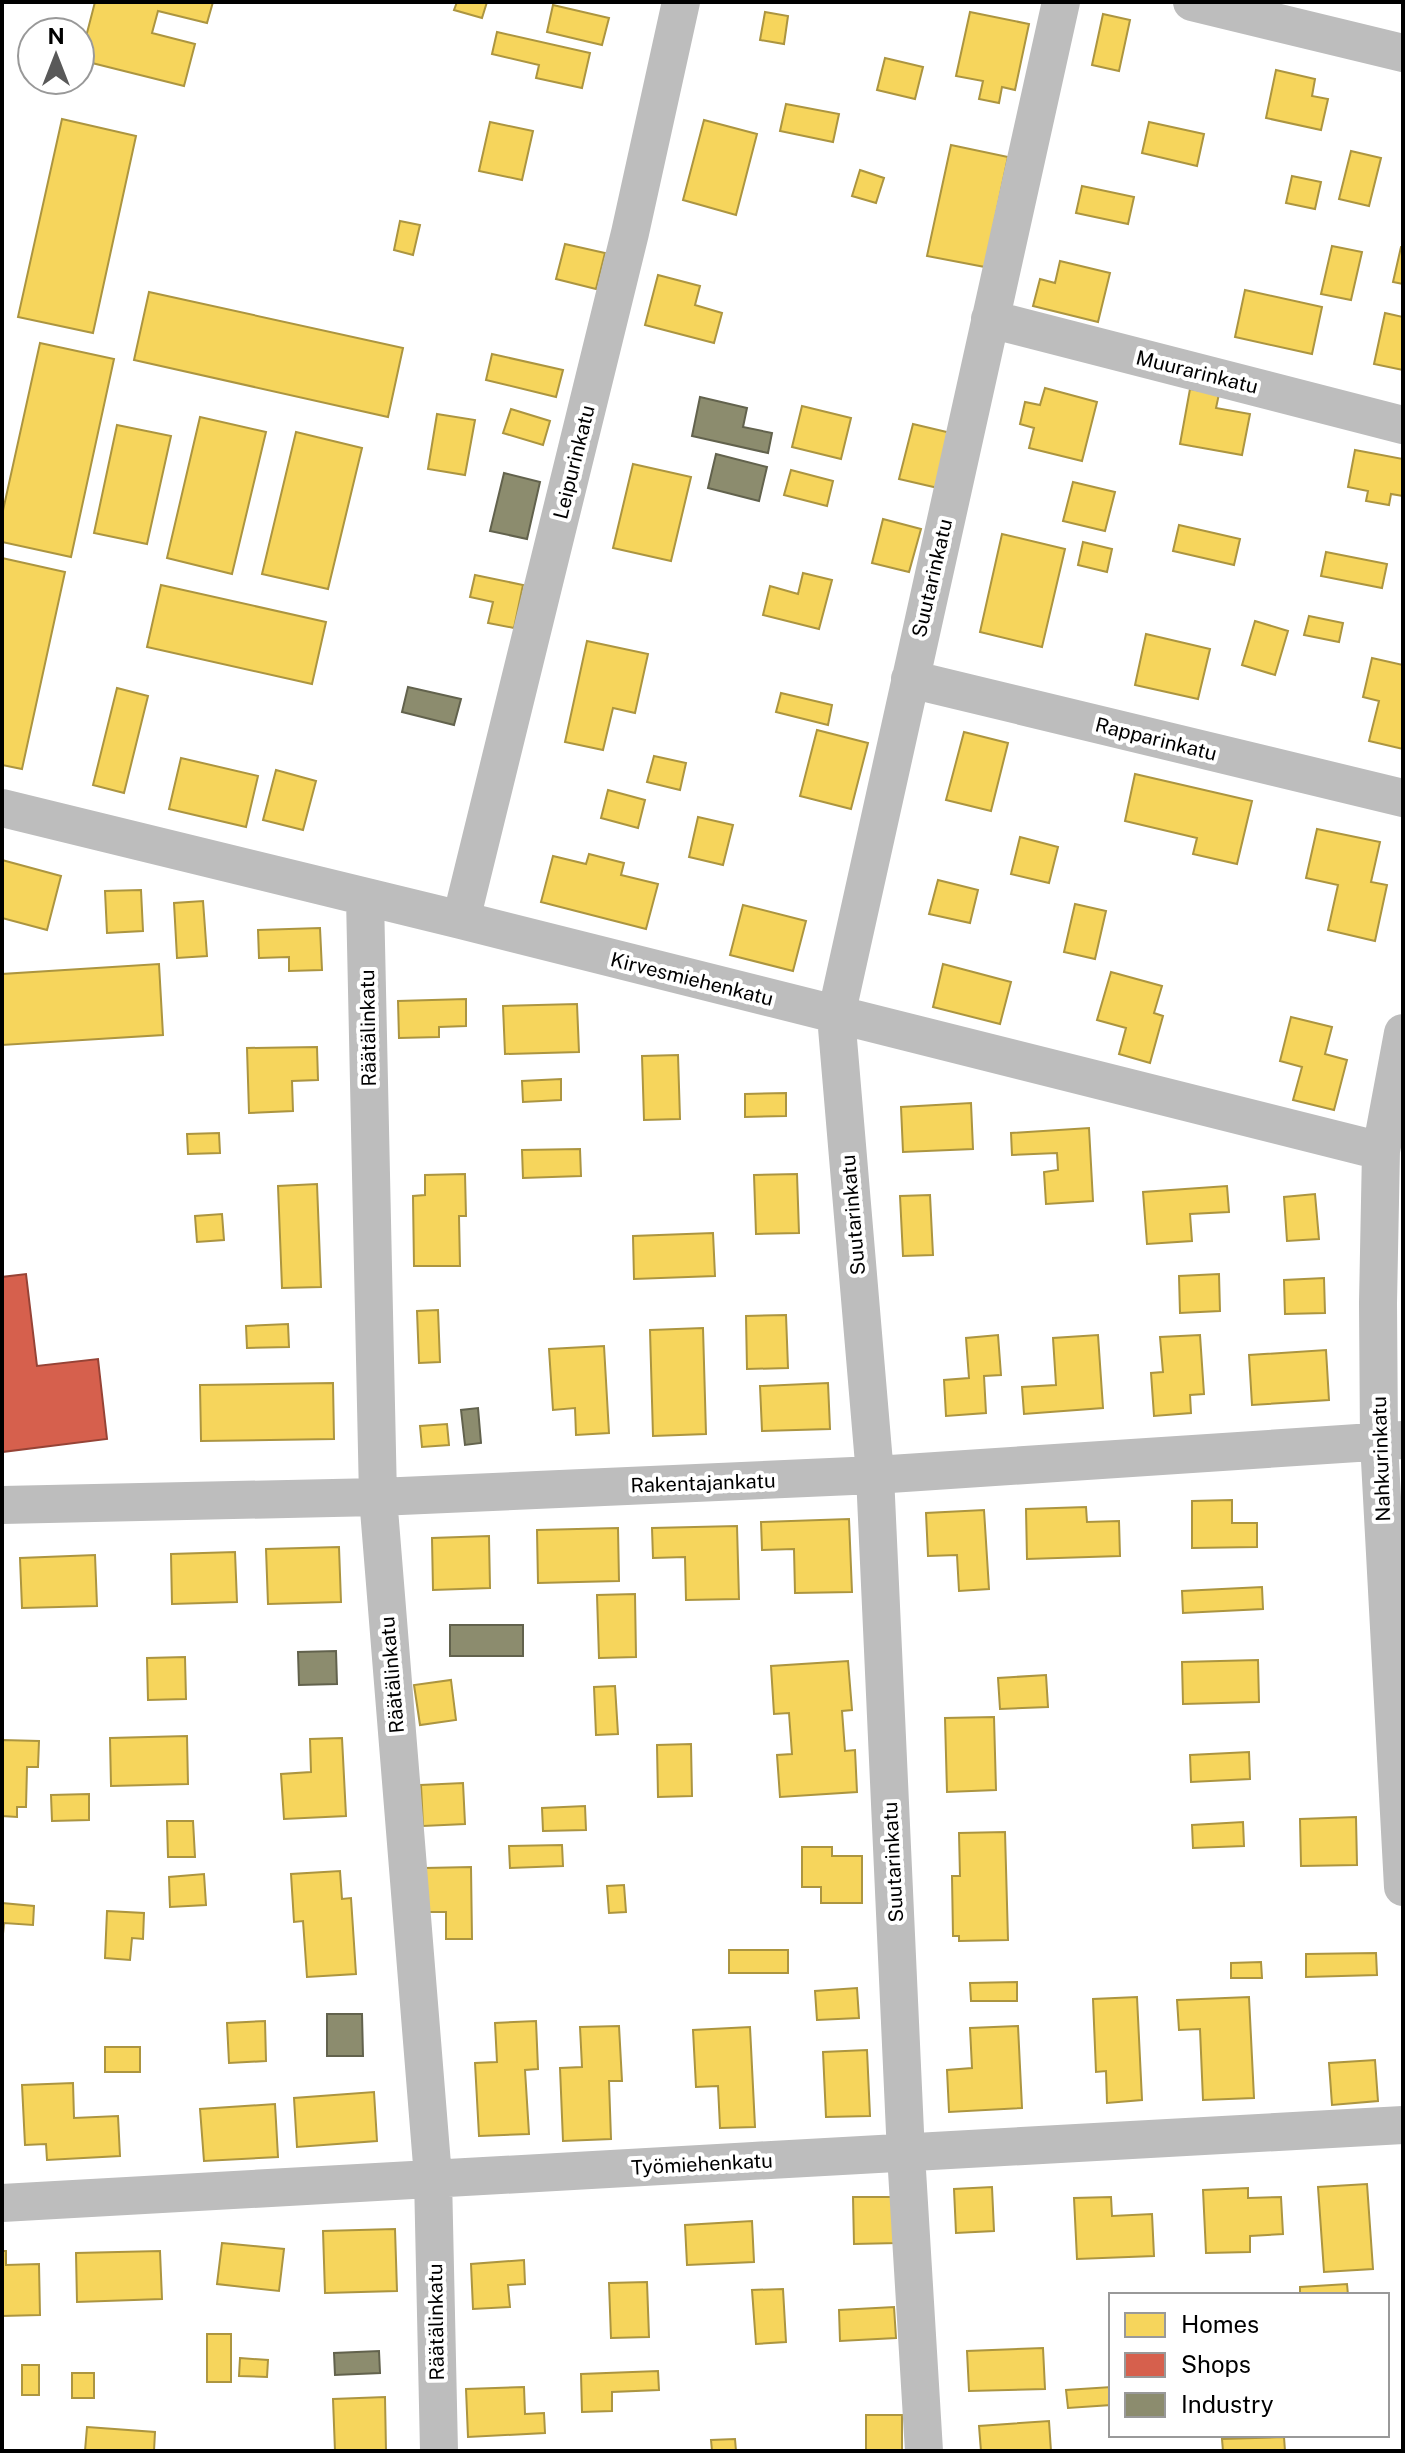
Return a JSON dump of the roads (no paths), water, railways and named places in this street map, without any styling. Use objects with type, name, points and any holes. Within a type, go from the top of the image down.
[{"type":"street","name":"Leipurinkatu","points":[[461,920],[630,233],[681,2]]},
{"type":"street","name":"Suutarinkatu","points":[[924,2451],[906,2154],[875,1475],[836,1016],[1061,2]]},
{"type":"street","points":[[1192,2],[1403,53]]},
{"type":"street","name":"Muurarinkatu","points":[[990,319],[1403,425]]},
{"type":"street","name":"Rapparinkatu","points":[[910,679],[1403,798]]},
{"type":"street","name":"Kirvesmiehenkatu","points":[[2,808],[1381,1151]]},
{"type":"street","name":"Räätälinkatu","points":[[365,898],[378,1497],[433,2177],[439,2451]]},
{"type":"street","name":"Nahkurinkatu","points":[[1403,1033],[1381,1151],[1378,1303],[1391,1441],[1403,1887]]},
{"type":"street","name":"Rakentajankatu","points":[[2,1505],[378,1497],[875,1475],[1391,1441]]},
{"type":"street","name":"Työmiehenkatu","points":[[2,2203],[1403,2125]]}]
